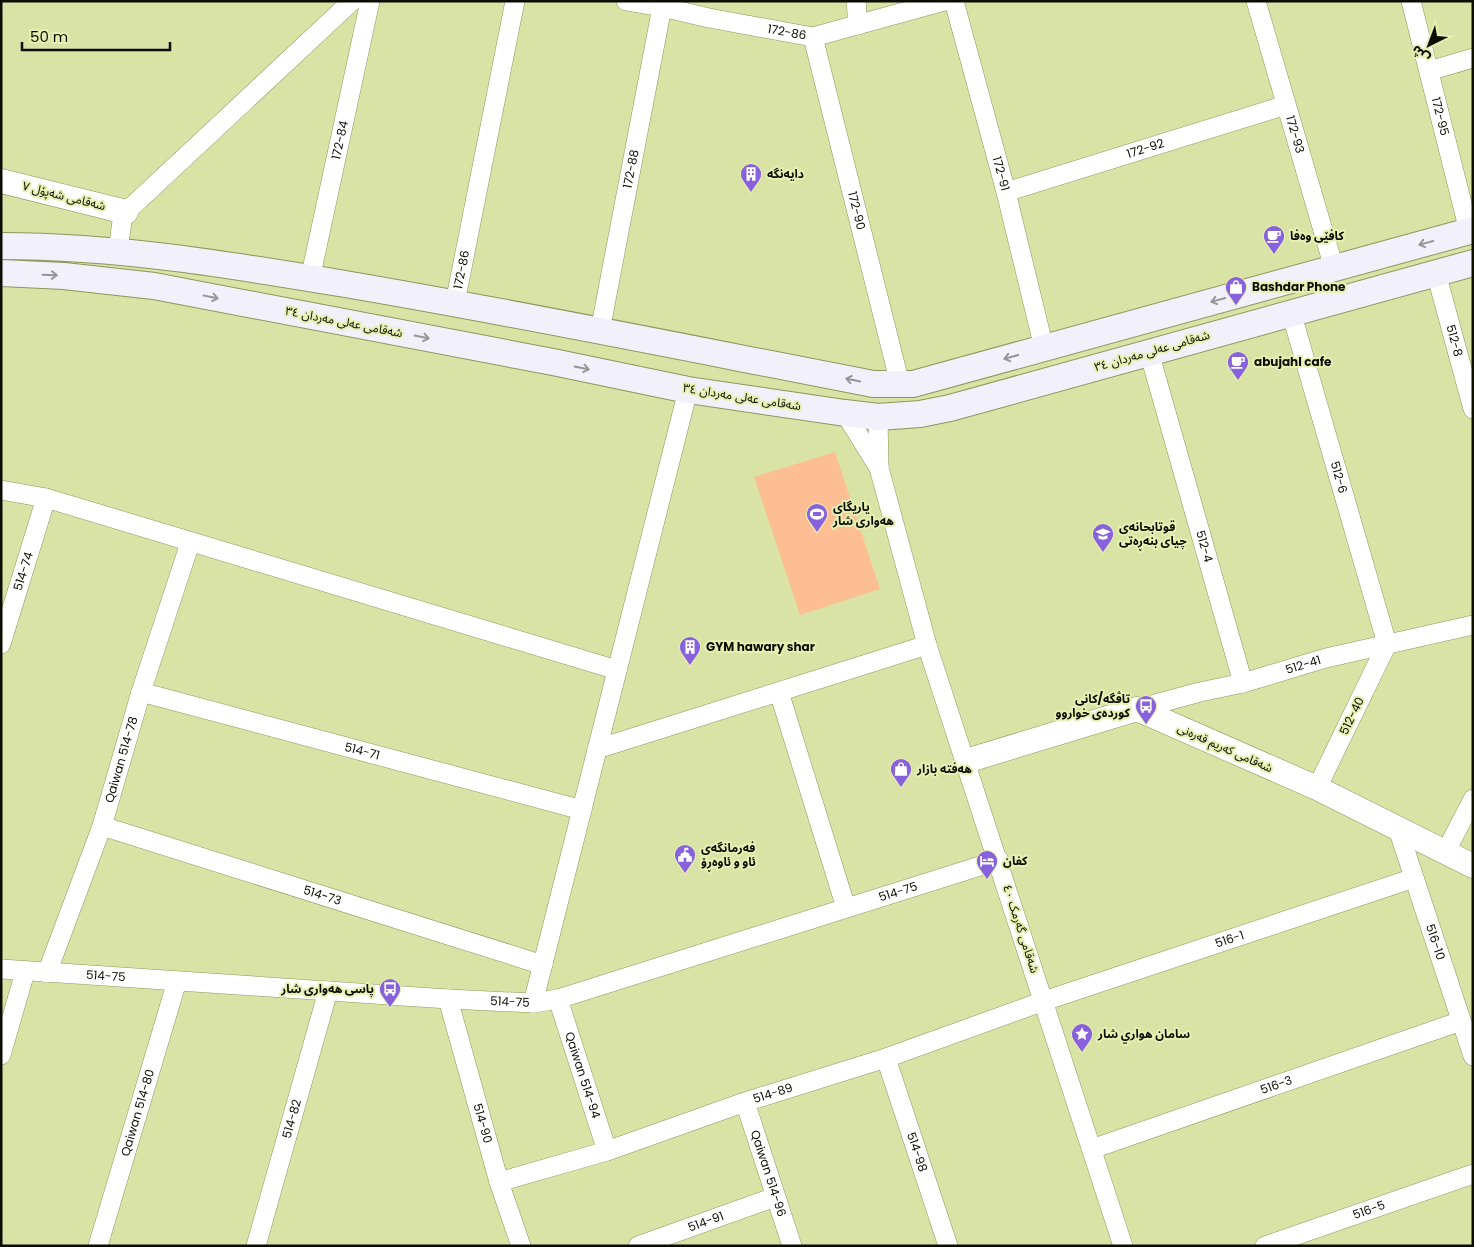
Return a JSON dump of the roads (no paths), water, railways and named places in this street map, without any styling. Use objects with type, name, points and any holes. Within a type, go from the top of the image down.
[{"type":"main road","points":[[1,246],[118,251],[310,278],[455,303],[873,384],[913,384],[1471,230]]},
{"type":"main road","name":"شەقامی عەلی مەردان ٣٤","points":[[1,274],[64,276],[154,286],[553,362],[688,390],[878,417],[920,414],[950,408],[1473,263]]},
{"type":"main road","points":[[553,362],[560,324]]},
{"type":"main road","points":[[607,332],[607,373]]},
{"type":"street","points":[[118,251],[122,221],[126,212],[352,1]]},
{"type":"street","name":"172-84","points":[[310,278],[370,1]]},
{"type":"street","name":"172-86","points":[[455,303],[515,1]]},
{"type":"street","name":"172-86","points":[[626,1],[662,7],[708,10],[813,37],[944,1]]},
{"type":"street","points":[[856,1],[858,26]]},
{"type":"street","name":"172-91","points":[[954,1],[1006,192],[1044,348]]},
{"type":"street","name":"172-95","points":[[1411,1],[1471,230]]},
{"type":"street","name":"172-93","points":[[1258,2],[1334,268]]},
{"type":"street","name":"172-88","points":[[607,332],[662,7]]},
{"type":"street","name":"172-90","points":[[813,37],[900,384]]},
{"type":"street","points":[[1429,71],[1473,58]]},
{"type":"street","name":"172-92","points":[[1006,192],[1286,105]]},
{"type":"street","name":"شەقامی شەپۆل ٧","points":[[1,181],[126,212]]},
{"type":"street","name":"512-8","points":[[1436,273],[1465,351],[1473,409]]},
{"type":"street","name":"512-6","points":[[1291,312],[1387,644]]},
{"type":"street","name":"512-4","points":[[1148,352],[1243,683]]},
{"type":"street","points":[[533,1002],[688,390]]},
{"type":"street","name":"شەقامی گەرمک ٤٠","points":[[845,413],[878,468],[928,645],[1123,1246]]},
{"type":"street","name":"شەقامی گەرمک ٤٠","points":[[878,417],[878,468]]},
{"type":"street","points":[[1,490],[46,498],[190,543],[617,670]]},
{"type":"street","name":"514-74","points":[[1,644],[46,498]]},
{"type":"street","name":"Qaiwan 514-78","points":[[47,973],[102,826],[142,692],[190,543]]},
{"type":"street","name":"512-41","points":[[1136,709],[1243,683],[1326,658],[1473,625]]},
{"type":"street","name":"512-40","points":[[1317,788],[1387,644]]},
{"type":"street","points":[[597,749],[928,645]]},
{"type":"street","name":"514-71","points":[[142,692],[582,810]]},
{"type":"street","points":[[779,692],[846,908]]},
{"type":"street","points":[[966,761],[1136,709]]},
{"type":"street","name":"شەقامی کەریم قەرەنی","points":[[1136,709],[1317,788],[1473,866]]},
{"type":"street","points":[[1445,852],[1473,798]]},
{"type":"street","name":"514-73","points":[[102,826],[543,965]]},
{"type":"street","name":"516-10","points":[[1398,828],[1473,1056]]},
{"type":"street","name":"514-75","points":[[1,969],[328,992],[533,1002],[558,999],[998,860]]},
{"type":"street","name":"516-1","points":[[1044,1001],[1414,878]]},
{"type":"street","points":[[1,1055],[25,972]]},
{"type":"street","name":"Qaiwan 514-80","points":[[98,1246],[177,981]]},
{"type":"street","name":"514-82","points":[[256,1246],[328,992]]},
{"type":"street","name":"514-90","points":[[448,999],[499,1182],[521,1246]]},
{"type":"street","name":"Qaiwan 514-94","points":[[558,999],[607,1151]]},
{"type":"street","name":"514-89","points":[[499,1182],[607,1151],[744,1102],[886,1058],[1044,1001]]},
{"type":"street","name":"516-3","points":[[1092,1149],[1461,1021]]},
{"type":"street","name":"514-98","points":[[886,1058],[948,1246]]},
{"type":"street","name":"Qaiwan 514-96","points":[[744,1102],[792,1246]]},
{"type":"street","name":"516-5","points":[[1265,1246],[1473,1174]]},
{"type":"street","name":"514-91","points":[[638,1246],[775,1197]]},
{"type":"place","name":"دایەنگە","points":[[751,193]]},
{"type":"place","name":"کافێی وەفا","points":[[1274,255]]},
{"type":"place","name":"Bashdar Phone","points":[[1236,306]]},
{"type":"place","name":"abujahl cafe","points":[[1238,381]]},
{"type":"place","name":"یاریگای هەواری شار","points":[[817,533]]},
{"type":"place","name":"قوتابحانەی چیای بنەڕەتی","points":[[1103,553]]},
{"type":"place","name":"GYM hawary shar","points":[[690,666]]},
{"type":"place","name":"تاڤگە/کانی کوردەی خواروو","points":[[1146,725]]},
{"type":"place","name":"هەفتە بازار","points":[[901,788]]},
{"type":"place","name":"فەرمانگەی ئاو و ئاوەڕۆ","points":[[685,874]]},
{"type":"place","name":"كفان","points":[[987,880]]},
{"type":"place","name":"پاسی هەواری شار","points":[[390,1008]]},
{"type":"place","name":"سامان هواري شار","points":[[1082,1053]]}]
